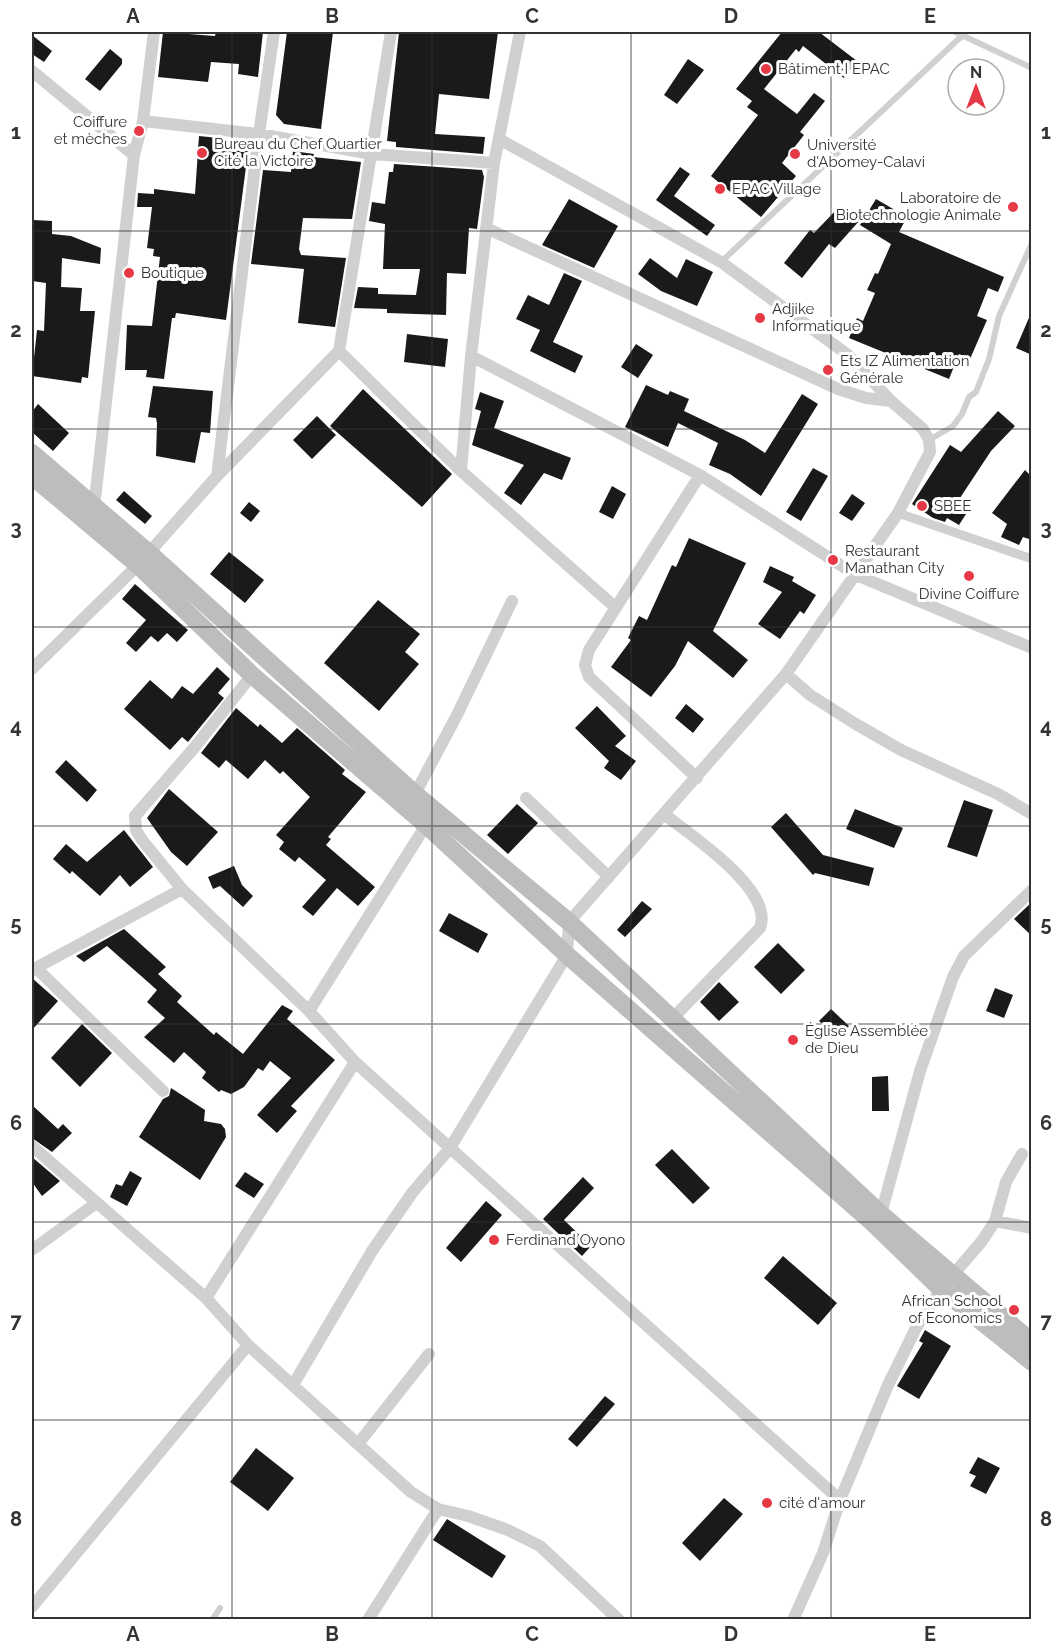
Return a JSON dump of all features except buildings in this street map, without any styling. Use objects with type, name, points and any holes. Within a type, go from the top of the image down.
[{"type":"main road","points":[[32,453],[94,508],[252,675],[426,825],[567,955],[873,1223],[948,1282],[1032,1342]]},
{"type":"main road","points":[[32,476],[143,559],[415,794],[569,922],[881,1214],[1032,1362]]},
{"type":"street","points":[[94,508],[134,154],[143,121],[154,32]]},
{"type":"street","points":[[217,476],[259,134],[274,32]]},
{"type":"street","points":[[32,669],[143,559],[217,476],[339,351],[391,32]]},
{"type":"street","points":[[461,471],[471,356],[494,163],[520,32]]},
{"type":"street","points":[[32,71],[134,154]]},
{"type":"street","points":[[143,121],[259,134],[372,154],[494,163]]},
{"type":"street","points":[[293,1384],[372,1251],[412,1193],[450,1148],[567,955],[569,922],[786,674],[898,513],[930,452],[929,440],[923,429],[891,401],[848,355],[721,262],[499,139]]},
{"type":"street","points":[[486,228],[838,389],[866,399],[891,401]]},
{"type":"street","points":[[339,351],[461,471],[615,608]]},
{"type":"street","points":[[471,356],[700,475],[856,575],[1032,648]]},
{"type":"street","points":[[697,778],[589,677],[585,664],[589,650],[700,475]]},
{"type":"street","points":[[898,513],[1032,559]]},
{"type":"street","points":[[415,794],[457,715],[512,601]]},
{"type":"street","points":[[786,674],[810,695],[901,750],[998,794],[1032,814]]},
{"type":"street","points":[[252,675],[194,748],[135,816],[136,830],[142,840],[182,889],[309,1011],[355,1062],[840,1500]]},
{"type":"street","points":[[526,798],[609,877]]},
{"type":"street","points":[[663,814],[732,869],[758,900],[763,911],[760,928],[672,1019]]},
{"type":"street","points":[[309,1011],[426,825]]},
{"type":"street","points":[[163,1091],[34,969],[182,889]]},
{"type":"street","points":[[881,1214],[920,1071],[952,976],[964,956],[1032,890]]},
{"type":"street","points":[[206,1298],[355,1062]]},
{"type":"street","points":[[32,1146],[95,1204],[206,1298],[248,1345],[411,1492],[438,1509],[478,1519],[540,1546],[619,1620]]},
{"type":"street","points":[[793,1620],[823,1553],[840,1500],[888,1384],[916,1328],[995,1221],[1006,1182],[1022,1154]]},
{"type":"street","points":[[32,1250],[95,1204]]},
{"type":"street","points":[[995,1221],[1032,1228]]},
{"type":"street","points":[[32,1607],[248,1345]]},
{"type":"street","points":[[358,1444],[429,1354]]},
{"type":"street","points":[[368,1620],[438,1509]]},
{"type":"lane","points":[[955,32],[965,33],[1032,68]]},
{"type":"lane","points":[[721,262],[965,33]]},
{"type":"lane","points":[[929,440],[953,426],[962,414],[969,397],[976,392],[989,359],[999,316],[1032,243]]},
{"type":"lane","points":[[212,1620],[220,1608]]},
{"type":"place","name":"Bâtiment I EPAC","points":[[766,69]]},
{"type":"place","name":"Coiffure et mèches","points":[[139,131]]},
{"type":"place","name":"Bureau du Chef Quartier Cité la Victoire","points":[[202,153]]},
{"type":"place","name":"Université d'Abomey-Calavi","points":[[795,154]]},
{"type":"place","name":"EPAC Village","points":[[720,189]]},
{"type":"place","name":"Laboratoire de Biotechnologie Animale","points":[[1013,207]]},
{"type":"place","name":"Boutique","points":[[129,273]]},
{"type":"place","name":"Adjike Informatique","points":[[760,318]]},
{"type":"place","name":"Ets IZ Alimentation Générale","points":[[828,370]]},
{"type":"place","name":"SBEE","points":[[922,506]]},
{"type":"place","name":"Restaurant Manathan City","points":[[833,560]]},
{"type":"place","name":"Divine Coiffure","points":[[969,576]]},
{"type":"place","name":"Église Assemblée de Dieu","points":[[793,1040]]},
{"type":"place","name":"Ferdinand Oyono","points":[[494,1240]]},
{"type":"place","name":"African School of Economics","points":[[1014,1310]]},
{"type":"place","name":"cité d'amour","points":[[767,1503]]}]
